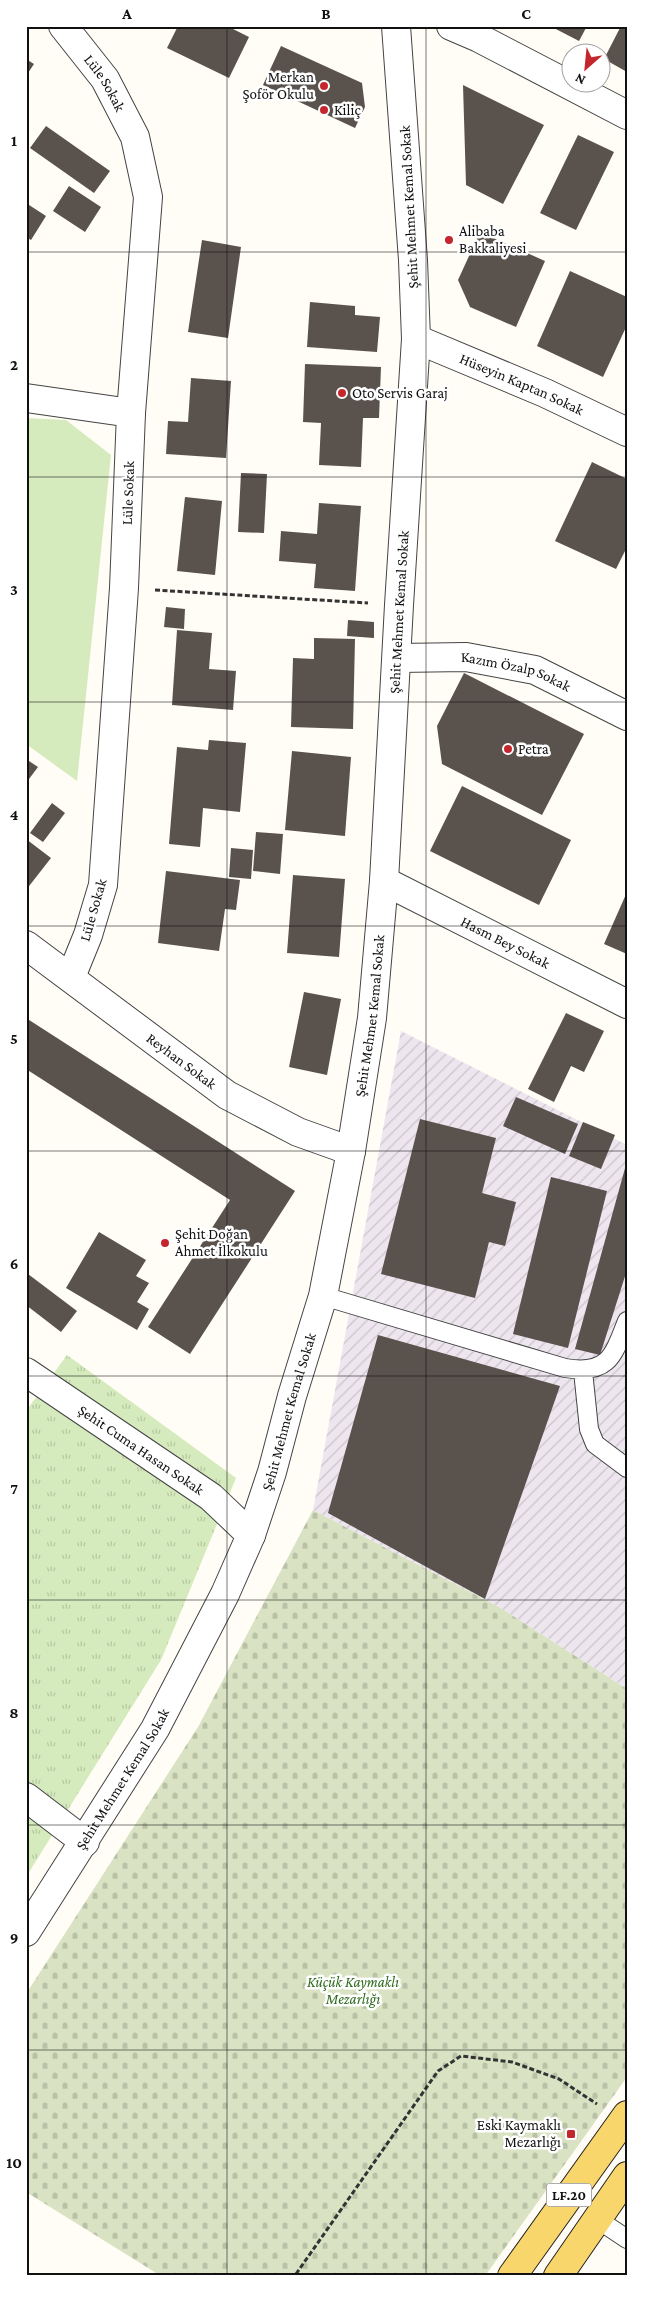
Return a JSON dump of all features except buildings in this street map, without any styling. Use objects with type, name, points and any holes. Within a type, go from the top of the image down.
[{"type":"main road","name":"LF.20","points":[[512,2276],[625,2118]]},
{"type":"main road","name":"LF.20","points":[[558,2276],[627,2176]]},
{"type":"street","name":"Lüle Sokak","points":[[63,26],[105,79],[135,137],[148,197],[131,413],[124,588],[103,885],[88,935],[70,977]]},
{"type":"street","name":"Şehit Mehmet Kemal Sokak","points":[[26,1932],[85,1842],[155,1729],[224,1594],[251,1535],[272,1472],[292,1396],[323,1296],[351,1150],[372,1018],[384,881],[398,658],[399,605],[416,339],[411,221],[396,26]]},
{"type":"street","points":[[450,26],[478,38],[627,115]]},
{"type":"street","name":"Hüseyin Kaptan Sokak","points":[[416,339],[545,393],[627,432]]},
{"type":"street","points":[[26,398],[131,413]]},
{"type":"street","name":"Kazım Özalp Sokak","points":[[398,658],[466,657],[535,670],[627,716]]},
{"type":"street","name":"Hasm Bey Sokak","points":[[384,881],[627,1004]]},
{"type":"street","name":"Reyhan Sokak","points":[[26,945],[227,1095],[298,1132],[351,1150]]},
{"type":"street","name":"Şehit Cuma Hasan Sokak","points":[[26,1372],[211,1497],[251,1535]]},
{"type":"street","points":[[26,1797],[85,1842]]},
{"type":"lane","points":[[323,1296],[565,1368],[583,1371],[603,1365],[616,1351],[627,1321]]},
{"type":"lane","points":[[583,1371],[589,1429],[594,1444],[627,1468]]},
{"type":"lane","points":[[597,2219],[627,2239]]},
{"type":"path","points":[[124,588],[399,605]]},
{"type":"path","points":[[296,2274],[438,2071],[461,2056],[512,2062],[559,2079],[625,2118]]},
{"type":"shaded area","points":[[401,1031],[627,1145],[627,1689],[499,1607],[313,1510]]},
{"type":"green space","points":[[26,418],[66,420],[111,455],[77,781],[26,744]]},
{"type":"green space","points":[[67,1355],[236,1478],[161,1660],[26,1877],[26,1411]]},
{"type":"green space","name":"Küçük Kaymaklı Mezarlığı","points":[[313,1510],[499,1607],[627,1689],[627,2077],[485,2276],[161,2276],[26,2192],[26,1994],[198,1727]]},
{"type":"place","name":"Merkan Şoför Okulu","points":[[324,86]]},
{"type":"place","name":"Kiliç","points":[[324,110]]},
{"type":"place","name":"Alibaba Bakkaliyesi","points":[[449,240]]},
{"type":"place","name":"Oto Servis Garaj","points":[[342,393]]},
{"type":"place","name":"Petra","points":[[508,749]]},
{"type":"place","name":"Şehit Doğan Ahmet İlkokulu","points":[[165,1243]]},
{"type":"place","name":"Eski Kaymaklı Mezarlığı","points":[[571,2134]]}]
